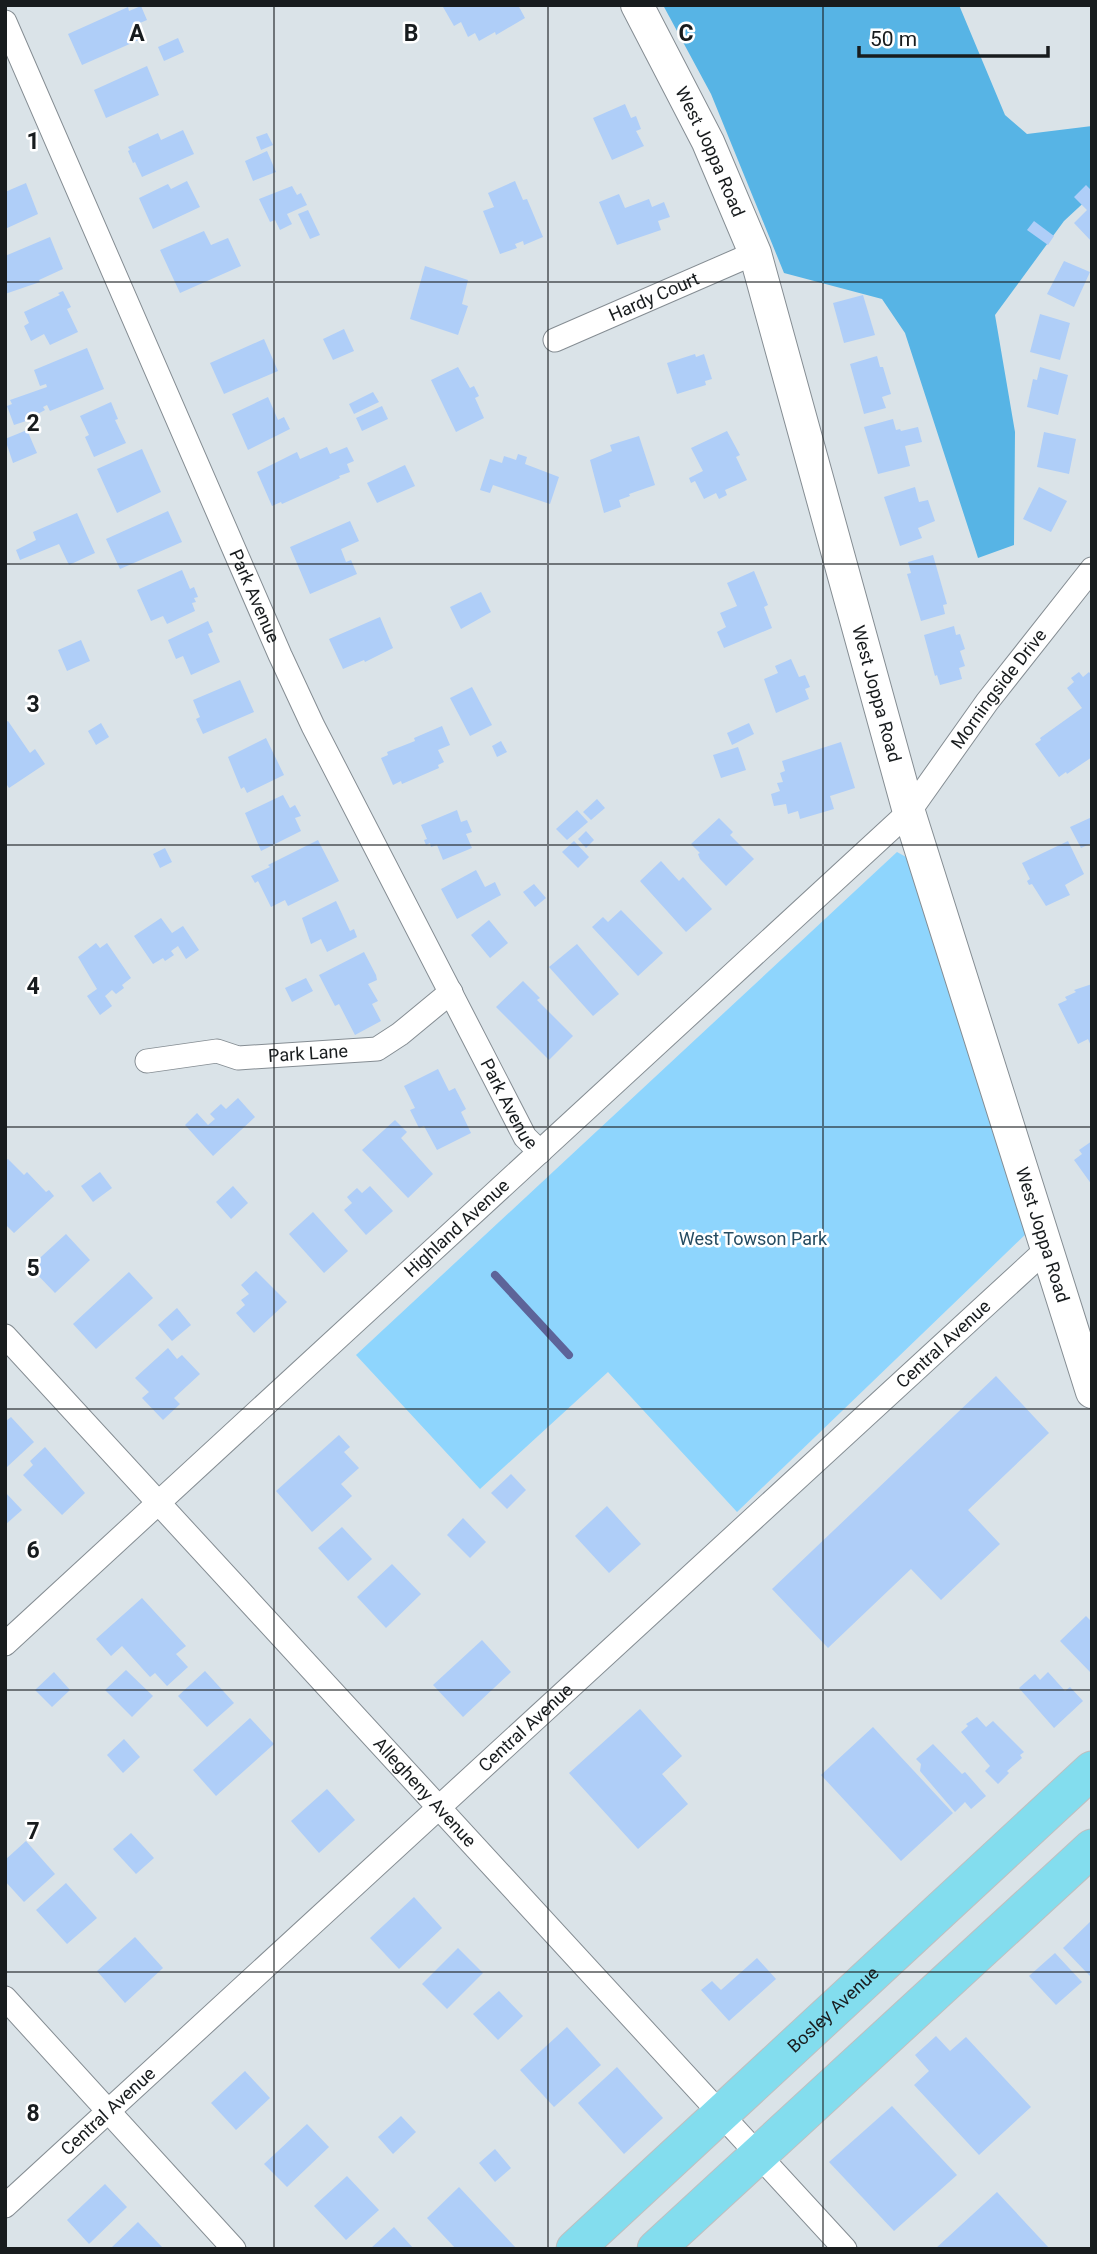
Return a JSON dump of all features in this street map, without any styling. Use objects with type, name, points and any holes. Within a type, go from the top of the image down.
[{"type":"main road","name":"Bosley Avenue","points":[[575,2249],[1092,1770]]},
{"type":"main road","points":[[656,2249],[1092,1848]]},
{"type":"street","name":"West Joppa Road","points":[[637,5],[708,142],[755,253],[909,813],[1092,1392]]},
{"type":"street","name":"Park Avenue","points":[[5,22],[280,656],[313,726],[526,1137],[540,1152]]},
{"type":"street","name":"Hardy Court","points":[[555,340],[755,253]]},
{"type":"street","name":"Morningside Drive","points":[[909,813],[987,702],[1092,569]]},
{"type":"street","name":"Highland Avenue","points":[[5,1644],[909,813]]},
{"type":"street","name":"Park Lane","points":[[147,1060],[218,1051],[238,1058],[377,1049],[400,1034],[451,992]]},
{"type":"street","name":"Central Avenue","points":[[5,2206],[1047,1249]]},
{"type":"street","name":"Allegheny Avenue","points":[[5,1336],[845,2249]]},
{"type":"street","points":[[5,1998],[234,2249]]},
{"type":"green space","name":"West Towson Park","points":[[897,852],[908,858],[1028,1232],[737,1512],[608,1372],[480,1489],[356,1355]]},
{"type":"shaded area","points":[[663,5],[959,5],[1005,115],[1027,134],[1092,126],[1092,195],[1064,221],[995,315],[1015,432],[1014,545],[978,558],[905,333],[882,299],[784,273],[711,94]]},
{"type":"building","points":[[518,5],[525,18],[496,35],[495,32],[479,41],[475,33],[468,37],[461,22],[454,26],[443,7]]},
{"type":"building","points":[[141,6],[147,20],[135,25],[141,39],[82,65],[68,34],[128,7],[129,11]]},
{"type":"building","points":[[178,38],[184,52],[164,61],[158,47]]},
{"type":"building","points":[[147,66],[159,95],[106,118],[94,90]]},
{"type":"building","points":[[625,104],[631,118],[636,116],[641,129],[636,131],[644,146],[612,160],[593,118]]},
{"type":"building","points":[[183,130],[194,154],[142,177],[135,162],[133,163],[128,147],[158,133],[161,140]]},
{"type":"building","points":[[267,133],[273,145],[261,150],[256,137]]},
{"type":"building","points":[[267,151],[276,172],[253,181],[245,161]]},
{"type":"building","points":[[187,181],[200,207],[153,229],[139,198],[168,184],[171,189]]},
{"type":"building","points":[[515,181],[523,200],[527,199],[543,237],[524,245],[523,241],[515,244],[517,248],[500,254],[483,211],[494,207],[488,193]]},
{"type":"building","points":[[26,183],[38,214],[5,229],[5,192]]},
{"type":"building","points":[[1086,185],[1092,191],[1092,242],[1074,223],[1087,210],[1074,197]]},
{"type":"building","points":[[292,186],[297,195],[301,193],[307,205],[287,214],[292,224],[280,230],[275,220],[270,222],[259,199]]},
{"type":"building","points":[[619,194],[625,208],[649,199],[652,207],[664,202],[670,217],[658,221],[661,230],[617,245],[599,202]]},
{"type":"building","points":[[308,210],[320,235],[310,239],[298,214]]},
{"type":"building","points":[[1034,221],[1054,236],[1048,245],[1027,230]]},
{"type":"building","points":[[204,231],[211,245],[228,238],[241,266],[180,293],[160,250]]},
{"type":"building","points":[[50,237],[63,269],[39,280],[40,282],[5,294],[5,256]]},
{"type":"building","points":[[1064,261],[1090,272],[1074,307],[1047,294]]},
{"type":"building","points":[[425,266],[468,280],[462,304],[468,306],[458,335],[410,319]]},
{"type":"building","points":[[63,291],[71,307],[67,309],[78,332],[50,345],[44,334],[31,341],[24,326],[29,323],[24,312]]},
{"type":"building","points":[[863,295],[875,335],[844,343],[833,303]]},
{"type":"building","points":[[1040,314],[1070,323],[1060,360],[1030,352]]},
{"type":"building","points":[[344,329],[354,351],[333,360],[323,339]]},
{"type":"building","points":[[264,339],[278,371],[224,394],[210,363]]},
{"type":"building","points":[[87,348],[104,389],[50,411],[47,405],[35,418],[14,425],[7,406],[12,404],[10,400],[47,387],[46,384],[40,386],[34,370]]},
{"type":"building","points":[[695,354],[696,357],[704,354],[712,379],[705,381],[706,385],[677,394],[667,363]]},
{"type":"building","points":[[877,356],[891,394],[882,397],[886,408],[864,414],[850,364]]},
{"type":"building","points":[[458,367],[470,388],[474,386],[479,396],[475,398],[484,418],[456,432],[431,380]]},
{"type":"building","points":[[1040,367],[1068,375],[1058,415],[1027,407],[1033,379],[1037,380]]},
{"type":"building","points":[[373,392],[379,402],[354,414],[349,404]]},
{"type":"building","points":[[268,397],[278,420],[284,417],[290,429],[248,450],[232,414]]},
{"type":"building","points":[[111,402],[118,419],[115,420],[126,443],[94,457],[85,437],[89,435],[80,416]]},
{"type":"building","points":[[382,406],[388,419],[362,431],[356,418]]},
{"type":"building","points":[[893,419],[896,430],[918,427],[922,442],[905,446],[910,466],[878,474],[864,427]]},
{"type":"building","points":[[27,430],[37,453],[13,463],[5,439]]},
{"type":"building","points":[[727,431],[740,455],[736,457],[747,480],[725,490],[727,495],[719,499],[716,493],[704,499],[695,481],[691,483],[689,478],[703,471],[691,448]]},
{"type":"building","points":[[1044,432],[1076,439],[1069,474],[1037,467]]},
{"type":"building","points":[[639,436],[655,485],[629,494],[630,496],[619,500],[621,507],[604,513],[590,460],[612,451],[610,445]]},
{"type":"building","points":[[327,447],[330,454],[347,447],[354,461],[347,464],[350,472],[282,504],[281,502],[272,506],[257,472],[297,452],[300,459]]},
{"type":"building","points":[[142,449],[161,492],[117,513],[97,469]]},
{"type":"building","points":[[518,454],[527,457],[525,464],[559,477],[550,504],[493,485],[490,493],[480,490],[490,459],[502,463],[504,456],[516,460]]},
{"type":"building","points":[[405,465],[415,486],[377,503],[367,483]]},
{"type":"building","points":[[915,487],[919,502],[928,500],[935,521],[918,528],[922,538],[900,546],[884,497]]},
{"type":"building","points":[[1039,487],[1067,501],[1051,532],[1023,519]]},
{"type":"building","points":[[168,511],[182,542],[120,569],[106,539]]},
{"type":"building","points":[[77,513],[95,553],[69,565],[59,544],[20,560],[16,550],[36,540],[33,532]]},
{"type":"building","points":[[350,521],[359,541],[341,549],[346,562],[351,560],[357,574],[310,594],[290,547]]},
{"type":"building","points":[[933,555],[947,604],[943,605],[945,614],[921,621],[907,574],[911,573],[908,562]]},
{"type":"building","points":[[182,570],[190,589],[194,587],[198,597],[194,598],[196,602],[192,603],[195,611],[167,624],[163,616],[151,621],[137,590]]},
{"type":"building","points":[[754,571],[768,605],[764,607],[772,628],[724,648],[717,632],[726,627],[720,613],[737,606],[727,583]]},
{"type":"building","points":[[481,592],[491,612],[461,629],[450,607]]},
{"type":"building","points":[[380,617],[393,648],[343,669],[329,639]]},
{"type":"building","points":[[208,621],[213,632],[208,634],[220,662],[191,675],[183,656],[176,659],[168,640]]},
{"type":"building","points":[[954,626],[965,649],[960,651],[965,666],[959,668],[962,679],[940,685],[924,635]]},
{"type":"building","points":[[81,640],[90,661],[67,671],[58,650]]},
{"type":"building","points":[[791,659],[799,677],[805,675],[810,687],[805,689],[809,699],[776,713],[764,679],[778,673],[775,666]]},
{"type":"building","points":[[1079,672],[1083,677],[1089,672],[1092,676],[1092,757],[1059,777],[1035,744],[1082,708],[1067,688],[1074,682],[1071,678]]},
{"type":"building","points":[[240,680],[254,712],[203,734],[196,719],[200,717],[193,700]]},
{"type":"building","points":[[472,687],[492,725],[470,736],[450,698]]},
{"type":"building","points":[[8,721],[30,753],[35,749],[45,764],[9,788],[5,782],[5,722]]},
{"type":"building","points":[[101,723],[109,737],[96,745],[88,731]]},
{"type":"building","points":[[749,723],[754,734],[732,745],[727,733]]},
{"type":"building","points":[[442,726],[450,745],[438,750],[444,762],[438,765],[439,768],[402,784],[401,781],[393,785],[381,758],[388,755],[387,752]]},
{"type":"building","points":[[266,738],[284,775],[247,793],[244,787],[241,789],[228,757]]},
{"type":"building","points":[[501,741],[507,752],[497,757],[492,746]]},
{"type":"building","points":[[841,742],[855,788],[830,796],[834,809],[800,819],[798,811],[788,814],[786,804],[774,806],[771,794],[780,791],[777,783],[783,782],[780,773],[785,771],[782,761]]},
{"type":"building","points":[[738,747],[746,770],[721,778],[713,755]]},
{"type":"building","points":[[283,795],[290,808],[295,805],[301,816],[295,818],[301,831],[261,851],[245,813]]},
{"type":"building","points":[[597,799],[605,808],[591,820],[583,812]]},
{"type":"building","points":[[457,810],[461,822],[467,820],[472,832],[466,834],[472,848],[443,860],[437,845],[426,845],[424,840],[427,839],[421,825]]},
{"type":"building","points":[[577,810],[588,822],[567,840],[556,829]]},
{"type":"building","points":[[1092,817],[1092,843],[1081,848],[1070,827]]},
{"type":"building","points":[[719,818],[733,832],[730,835],[754,859],[726,886],[700,859],[700,853],[691,844]]},
{"type":"building","points":[[586,831],[594,840],[586,848],[578,839]]},
{"type":"building","points":[[318,840],[339,881],[288,906],[285,900],[271,907],[258,881],[255,883],[251,876]]},
{"type":"building","points":[[574,841],[589,857],[578,868],[562,852]]},
{"type":"building","points":[[1068,841],[1084,874],[1065,885],[1070,895],[1046,906],[1032,884],[1029,885],[1027,881],[1030,879],[1022,863]]},
{"type":"building","points":[[165,848],[172,862],[160,868],[153,854]]},
{"type":"building","points":[[661,861],[679,881],[683,877],[712,909],[686,932],[640,881]]},
{"type":"building","points":[[476,870],[485,887],[495,882],[501,895],[457,919],[441,889]]},
{"type":"building","points":[[534,884],[546,898],[535,907],[523,892]]},
{"type":"building","points":[[336,901],[350,931],[354,929],[357,937],[327,952],[321,939],[311,944],[302,918]]},
{"type":"building","points":[[621,910],[663,953],[638,976],[592,927],[603,917],[608,922]]},
{"type":"building","points":[[161,918],[172,933],[183,926],[199,950],[186,959],[178,946],[171,951],[174,955],[153,964],[134,936]]},
{"type":"building","points":[[489,920],[508,943],[490,958],[471,935]]},
{"type":"building","points":[[96,943],[100,948],[107,943],[131,978],[116,994],[112,990],[105,996],[112,1006],[100,1015],[87,996],[97,989],[78,957]]},
{"type":"building","points":[[577,944],[619,994],[593,1016],[549,967]]},
{"type":"building","points":[[364,952],[376,975],[377,980],[368,984],[378,1001],[372,1004],[381,1021],[355,1035],[339,1004],[335,1006],[319,975]]},
{"type":"building","points":[[306,978],[313,991],[292,1002],[285,988]]},
{"type":"building","points":[[523,981],[540,998],[537,1000],[573,1036],[549,1060],[496,1007]]},
{"type":"building","points":[[1092,984],[1092,1048],[1088,1039],[1078,1044],[1058,1004],[1067,1000],[1065,997],[1076,992],[1074,990]]},
{"type":"building","points":[[438,1069],[449,1091],[455,1088],[466,1109],[461,1112],[471,1133],[437,1150],[424,1126],[419,1128],[410,1110],[415,1108],[404,1086]]},
{"type":"building","points":[[238,1098],[255,1117],[213,1156],[185,1125],[197,1113],[208,1125],[215,1119],[210,1114],[221,1104],[226,1109]]},
{"type":"building","points":[[395,1120],[407,1132],[401,1138],[433,1174],[408,1198],[362,1150]]},
{"type":"building","points":[[1092,1141],[1092,1185],[1074,1160],[1082,1154],[1079,1150]]},
{"type":"building","points":[[8,1159],[24,1175],[27,1172],[46,1192],[49,1190],[54,1196],[14,1233],[5,1224],[5,1161]]},
{"type":"building","points":[[100,1172],[112,1188],[93,1202],[81,1186]]},
{"type":"building","points":[[233,1186],[248,1203],[231,1219],[216,1202]]},
{"type":"building","points":[[370,1186],[393,1211],[366,1235],[344,1210],[352,1203],[347,1197],[357,1188],[362,1193]]},
{"type":"building","points":[[313,1212],[348,1251],[324,1273],[289,1234]]},
{"type":"building","points":[[66,1234],[90,1260],[55,1293],[30,1267]]},
{"type":"building","points":[[256,1271],[287,1302],[254,1333],[236,1313],[245,1305],[241,1300],[249,1294],[241,1285]]},
{"type":"building","points":[[129,1272],[153,1298],[96,1349],[73,1324]]},
{"type":"building","points":[[177,1308],[191,1325],[172,1341],[158,1325]]},
{"type":"building","points":[[168,1348],[177,1359],[182,1355],[200,1374],[174,1398],[180,1404],[163,1420],[142,1398],[149,1392],[135,1378]]},
{"type":"building","points":[[996,1376],[1049,1433],[968,1510],[1000,1544],[941,1600],[911,1569],[828,1648],[772,1589]]},
{"type":"building","points":[[11,1417],[34,1442],[7,1467],[5,1422]]},
{"type":"building","points":[[339,1435],[350,1447],[344,1452],[359,1468],[341,1484],[352,1496],[312,1532],[276,1491]]},
{"type":"building","points":[[45,1447],[85,1493],[62,1515],[23,1475],[33,1465],[30,1461]]},
{"type":"building","points":[[511,1474],[526,1490],[507,1509],[491,1493]]},
{"type":"building","points":[[5,1492],[22,1510],[5,1525]]},
{"type":"building","points":[[607,1506],[641,1544],[609,1573],[575,1536]]},
{"type":"building","points":[[463,1518],[486,1542],[470,1558],[447,1535]]},
{"type":"building","points":[[342,1527],[372,1559],[348,1581],[318,1548]]},
{"type":"building","points":[[392,1564],[421,1594],[386,1628],[357,1597]]},
{"type":"building","points":[[142,1598],[186,1646],[176,1654],[188,1667],[167,1686],[155,1673],[150,1677],[122,1646],[111,1656],[96,1639]]},
{"type":"building","points":[[1086,1616],[1092,1622],[1092,1674],[1060,1641]]},
{"type":"building","points":[[482,1640],[511,1672],[463,1717],[433,1685]]},
{"type":"building","points":[[126,1670],[153,1696],[132,1717],[105,1690]]},
{"type":"building","points":[[205,1671],[234,1703],[207,1727],[178,1696]]},
{"type":"building","points":[[54,1672],[70,1690],[52,1707],[35,1690]]},
{"type":"building","points":[[1048,1672],[1065,1691],[1070,1687],[1083,1701],[1054,1728],[1019,1688],[1035,1674],[1040,1680]]},
{"type":"building","points":[[640,1709],[682,1756],[662,1774],[688,1804],[638,1849],[569,1773]]},
{"type":"building","points":[[977,1717],[986,1727],[993,1721],[1024,1752],[1020,1755],[1022,1758],[1007,1771],[1009,1773],[998,1784],[985,1771],[990,1766],[961,1732],[968,1726],[966,1724]]},
{"type":"building","points":[[250,1718],[274,1744],[216,1796],[193,1770]]},
{"type":"building","points":[[873,1727],[953,1813],[901,1861],[821,1775]]},
{"type":"building","points":[[124,1739],[140,1757],[123,1773],[107,1755]]},
{"type":"building","points":[[933,1744],[962,1774],[965,1772],[986,1796],[971,1809],[965,1802],[955,1812],[920,1771],[921,1764],[916,1759]]},
{"type":"building","points":[[327,1789],[355,1820],[319,1853],[291,1821]]},
{"type":"building","points":[[131,1833],[154,1858],[136,1874],[113,1849]]},
{"type":"building","points":[[26,1841],[55,1874],[24,1902],[5,1881],[5,1860]]},
{"type":"building","points":[[66,1883],[97,1918],[67,1944],[36,1910]]},
{"type":"building","points":[[414,1897],[442,1928],[399,1969],[370,1938]]},
{"type":"building","points":[[1092,1920],[1092,1974],[1090,1976],[1063,1948]]},
{"type":"building","points":[[135,1937],[163,1968],[125,2003],[97,1971]]},
{"type":"building","points":[[458,1948],[483,1973],[447,2009],[422,1984]]},
{"type":"building","points":[[1055,1953],[1082,1982],[1056,2005],[1029,1976]]},
{"type":"building","points":[[757,1958],[776,1979],[729,2021],[701,1990],[712,1981],[721,1990]]},
{"type":"building","points":[[499,1991],[523,2016],[498,2040],[473,2014]]},
{"type":"building","points":[[567,2027],[601,2065],[554,2107],[520,2070]]},
{"type":"building","points":[[936,2036],[950,2051],[966,2037],[1031,2107],[979,2155],[914,2085],[929,2071],[915,2055]]},
{"type":"building","points":[[617,2067],[663,2118],[624,2154],[578,2103]]},
{"type":"building","points":[[245,2071],[270,2098],[236,2130],[211,2103]]},
{"type":"building","points":[[892,2106],[957,2175],[894,2231],[829,2162]]},
{"type":"building","points":[[401,2116],[416,2132],[393,2154],[378,2137]]},
{"type":"building","points":[[307,2124],[329,2147],[287,2187],[264,2164]]},
{"type":"building","points":[[495,2149],[511,2168],[495,2182],[479,2163]]},
{"type":"building","points":[[347,2176],[379,2210],[346,2240],[314,2206]]},
{"type":"building","points":[[105,2184],[127,2207],[89,2244],[67,2220]]},
{"type":"building","points":[[459,2187],[517,2249],[456,2249],[427,2218]]},
{"type":"building","points":[[997,2192],[1050,2249],[935,2249]]},
{"type":"building","points":[[138,2222],[162,2247],[110,2249]]},
{"type":"building","points":[[394,2227],[414,2249],[370,2249]]},
{"type":"waterway","points":[[495,1275],[569,1355]]}]
